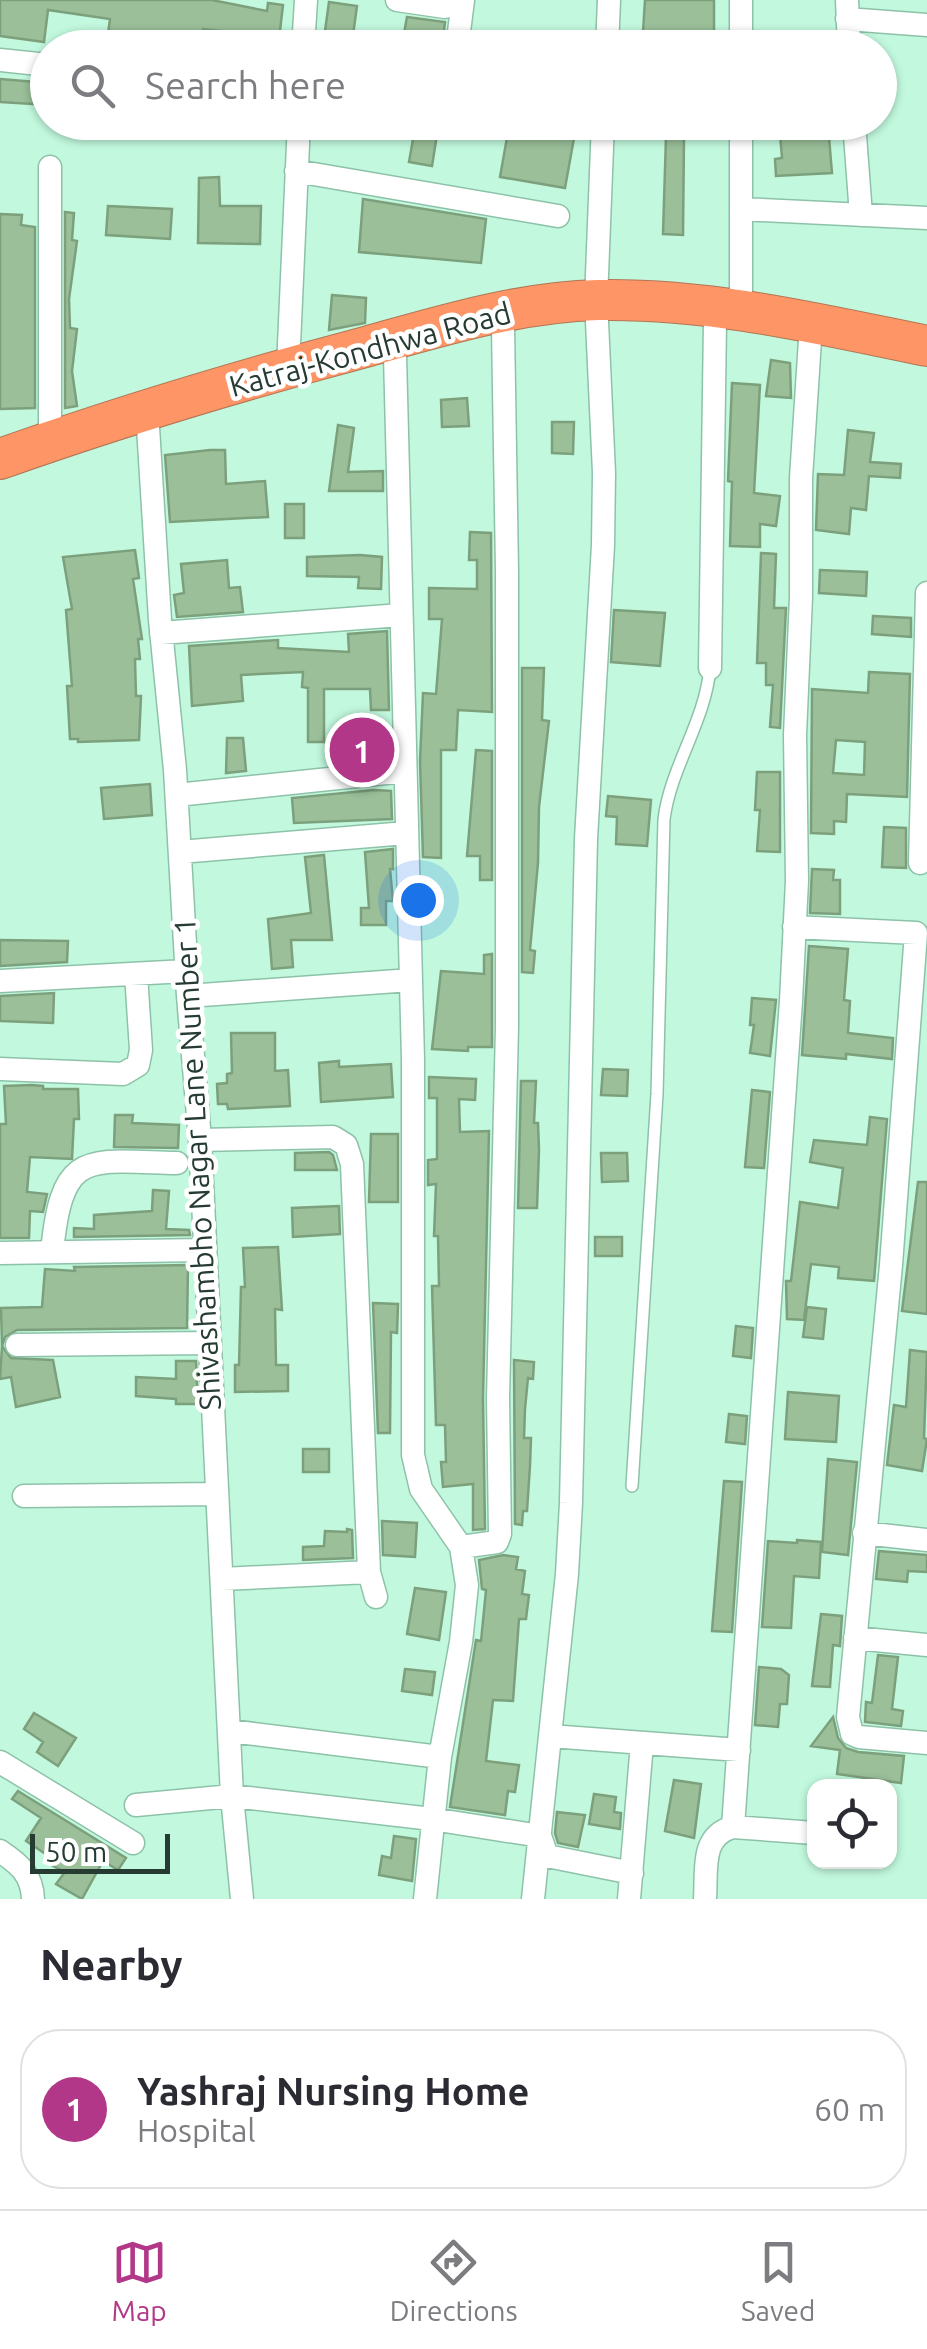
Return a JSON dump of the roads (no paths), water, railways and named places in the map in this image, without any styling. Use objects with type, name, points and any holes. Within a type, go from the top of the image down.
[{"type":"highway","name":"Katraj-Kondhwa Road","points":[[0,474],[288,367],[487,314],[682,302],[728,316],[927,346]]},
{"type":"highway","name":"Katraj-Kondhwa Road","points":[[0,459],[50,441],[148,420],[502,327],[596,308]]},
{"type":"highway","points":[[728,316],[810,340],[927,362]]},
{"type":"street","points":[[397,0],[445,7],[446,0]]},
{"type":"street","points":[[459,30],[463,0]]},
{"type":"street","points":[[608,30],[609,0]]},
{"type":"street","points":[[740,30],[741,0]]},
{"type":"street","points":[[298,1],[301,30]]},
{"type":"street","points":[[847,10],[927,24]]},
{"type":"street","points":[[0,60],[30,63]]},
{"type":"street","points":[[288,367],[298,140]]},
{"type":"street","points":[[533,1899],[570,1521],[586,839],[603,545],[604,473],[596,308],[603,140]]},
{"type":"street","points":[[710,668],[728,316],[741,209],[741,140]]},
{"type":"street","points":[[855,140],[861,215]]},
{"type":"street","points":[[50,167],[50,441]]},
{"type":"street","points":[[296,171],[558,216]]},
{"type":"street","points":[[741,209],[927,218]]},
{"type":"street","points":[[461,1547],[497,1542],[500,1534],[498,1398],[507,1027],[502,327]]},
{"type":"street","points":[[734,1826],[794,927],[801,478],[810,340]]},
{"type":"street","points":[[395,355],[410,980],[413,1455],[421,1489],[461,1547],[467,1586],[440,1757],[425,1899]]},
{"type":"street","name":"Shivashambho Nagar Lane Number 1","points":[[148,420],[200,1140],[232,1796],[242,1899]]},
{"type":"street","points":[[920,862],[927,593]]},
{"type":"street","points":[[161,634],[401,615]]},
{"type":"street","points":[[177,795],[405,771]]},
{"type":"street","points":[[180,852],[406,833]]},
{"type":"street","points":[[794,927],[916,933],[916,1077],[891,1265],[848,1717],[852,1734],[927,1743]]},
{"type":"street","points":[[0,982],[186,971]]},
{"type":"street","points":[[0,1069],[122,1074],[138,1065],[142,1050],[136,974]]},
{"type":"street","points":[[188,996],[410,980]]},
{"type":"street","points":[[200,1140],[332,1137],[346,1145],[352,1164],[370,1572],[376,1597]]},
{"type":"street","points":[[52,1252],[60,1196],[82,1168],[99,1161],[177,1163]]},
{"type":"street","points":[[0,1253],[204,1250]]},
{"type":"street","points":[[17,1345],[208,1343]]},
{"type":"street","points":[[24,1496],[217,1494]]},
{"type":"street","points":[[864,1533],[927,1540]]},
{"type":"street","points":[[222,1579],[370,1572]]},
{"type":"street","points":[[855,1638],[927,1646]]},
{"type":"street","points":[[230,1731],[440,1757]]},
{"type":"street","points":[[550,1736],[739,1750]]},
{"type":"street","points":[[630,1899],[642,1743]]},
{"type":"street","points":[[0,1762],[133,1843]]},
{"type":"street","points":[[136,1805],[232,1796],[540,1836]]},
{"type":"street","points":[[705,1899],[709,1844],[721,1830],[734,1826],[807,1832]]},
{"type":"street","points":[[540,1836],[548,1856],[632,1873]]},
{"type":"street","points":[[0,1851],[22,1866],[32,1884],[32,1899]]},
{"type":"lane","points":[[632,1486],[657,1094],[664,819],[667,794],[699,716],[710,668]]},
{"type":"place","name":"Yashraj Nursing Home","points":[[362,750]]}]
